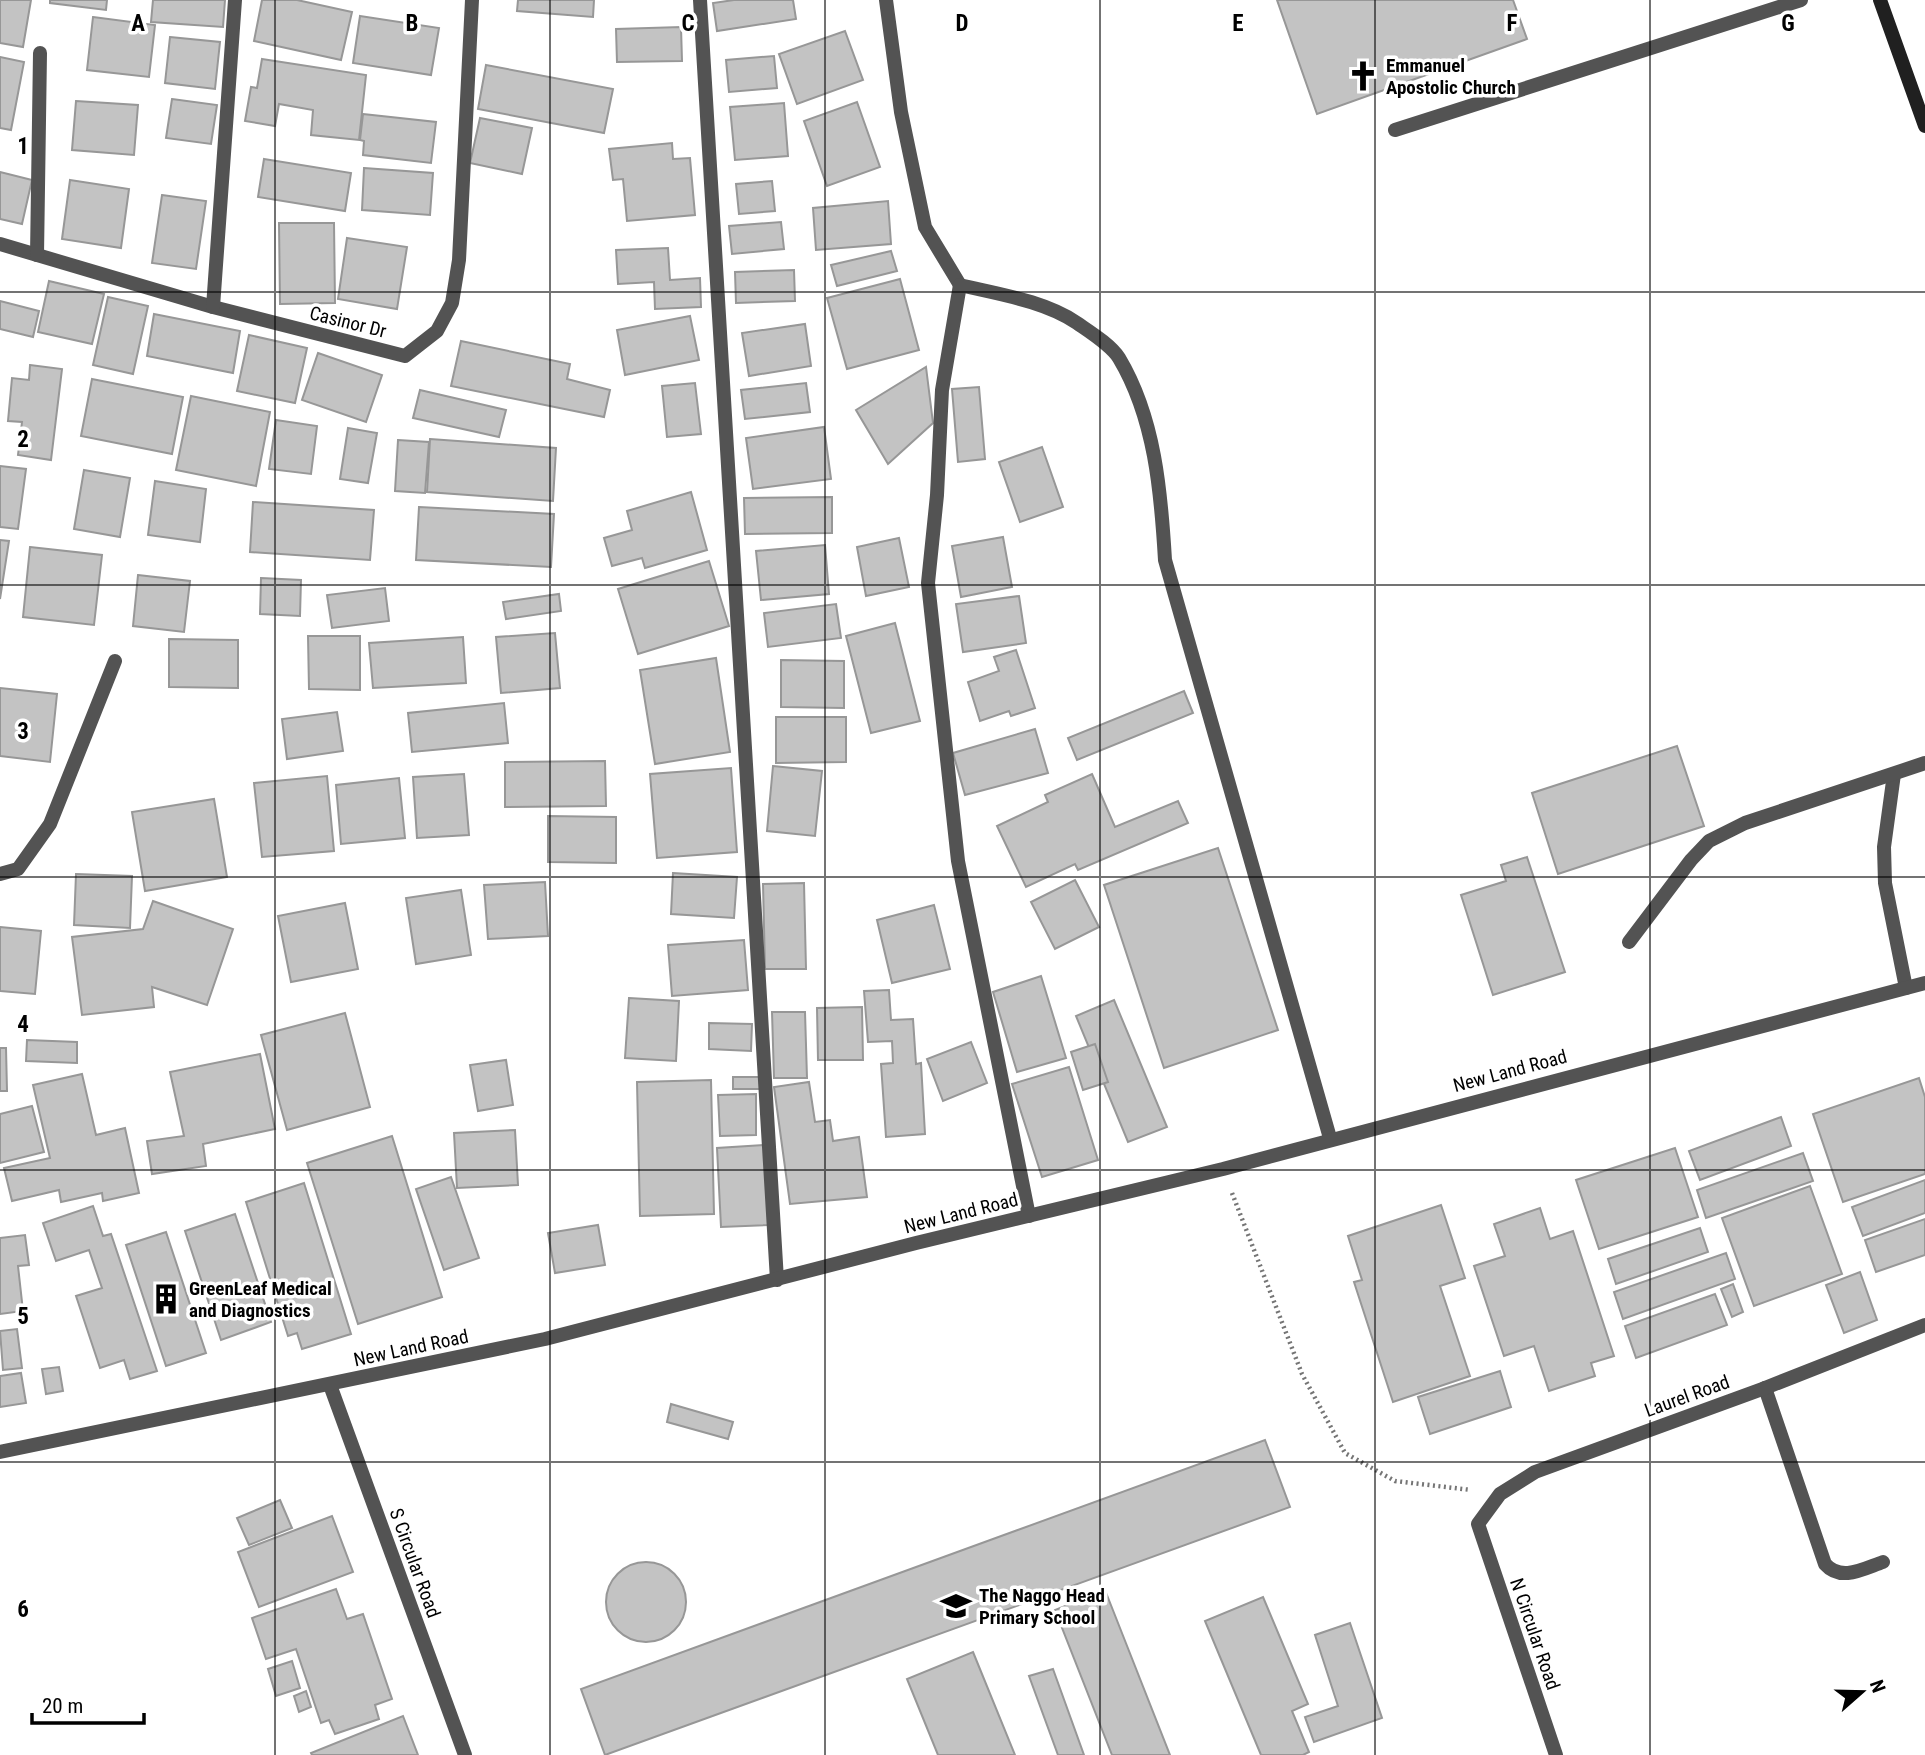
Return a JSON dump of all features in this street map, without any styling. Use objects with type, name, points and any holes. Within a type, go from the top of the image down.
[{"type":"main road","points":[[1880,0],[1925,126]]},
{"type":"street","points":[[212,307],[235,0]]},
{"type":"street","name":"Casinor Dr","points":[[0,244],[212,307],[405,356],[437,331],[452,303],[459,260],[472,0]]},
{"type":"street","points":[[700,0],[777,1280]]},
{"type":"street","points":[[886,0],[901,112],[926,227],[960,285],[942,390],[937,495],[928,583],[958,861],[1029,1216]]},
{"type":"street","points":[[1395,130],[1801,0]]},
{"type":"street","points":[[37,255],[40,53]]},
{"type":"street","points":[[960,285],[1027,302],[1076,322],[1118,355],[1139,404],[1160,478],[1165,560],[1330,1138]]},
{"type":"street","points":[[0,874],[18,869],[50,824],[115,661]]},
{"type":"street","points":[[1629,942],[1691,860],[1709,841],[1745,823],[1925,763]]},
{"type":"street","points":[[1894,774],[1884,847],[1885,883],[1906,988]]},
{"type":"street","name":"New Land Road","points":[[0,1452],[545,1339],[1223,1169],[1330,1138],[1925,983]]},
{"type":"street","name":"Laurel Road","points":[[1478,1524],[1500,1494],[1535,1472],[1765,1388],[1925,1325]]},
{"type":"street","name":"S Circular Road","points":[[330,1385],[465,1755]]},
{"type":"street","points":[[1765,1388],[1825,1564],[1832,1572],[1842,1573],[1883,1562]]},
{"type":"street","name":"N Circular Road","points":[[1478,1524],[1556,1755]]},
{"type":"path","points":[[1223,1169],[1252,1251],[1302,1374],[1345,1453],[1395,1481],[1500,1494]]},
{"type":"building","points":[[0,0],[31,0],[23,47],[0,43]]},
{"type":"building","points":[[50,0],[107,0],[106,10],[50,3]]},
{"type":"building","points":[[153,0],[225,0],[223,27],[151,22]]},
{"type":"building","points":[[262,0],[297,0],[352,12],[341,60],[254,41]]},
{"type":"building","points":[[518,0],[594,0],[593,17],[517,11]]},
{"type":"building","points":[[734,0],[793,0],[796,19],[717,31],[713,3]]},
{"type":"building","name":"Emmanuel Apostolic Church","points":[[1277,0],[1513,0],[1527,39],[1317,114]]},
{"type":"building","points":[[360,16],[439,28],[431,75],[353,63]]},
{"type":"building","points":[[93,17],[155,25],[149,77],[87,70]]},
{"type":"building","points":[[681,27],[682,61],[617,62],[616,29]]},
{"type":"building","points":[[845,31],[863,80],[797,104],[779,54]]},
{"type":"building","points":[[170,37],[220,42],[215,89],[165,83]]},
{"type":"building","points":[[774,56],[777,88],[729,92],[726,60]]},
{"type":"building","points":[[0,57],[24,62],[11,130],[0,128]]},
{"type":"building","points":[[262,59],[366,75],[359,140],[311,135],[313,110],[279,104],[275,126],[245,121],[251,87],[257,88]]},
{"type":"building","points":[[486,65],[613,89],[604,133],[478,109]]},
{"type":"building","points":[[172,99],[217,105],[211,144],[166,138]]},
{"type":"building","points":[[76,101],[138,105],[134,155],[72,150]]},
{"type":"building","points":[[857,102],[880,167],[827,186],[804,121]]},
{"type":"building","points":[[784,103],[788,156],[735,160],[730,107]]},
{"type":"building","points":[[363,114],[436,122],[431,163],[363,155],[364,141],[360,140]]},
{"type":"building","points":[[480,118],[532,128],[522,174],[470,163]]},
{"type":"building","points":[[672,143],[673,159],[690,158],[695,215],[627,221],[623,179],[613,180],[609,149]]},
{"type":"building","points":[[264,159],[351,173],[345,211],[258,197]]},
{"type":"building","points":[[364,168],[433,173],[430,215],[362,210]]},
{"type":"building","points":[[0,172],[32,180],[22,224],[0,219]]},
{"type":"building","points":[[70,180],[129,189],[121,248],[62,239]]},
{"type":"building","points":[[772,181],[775,211],[739,214],[736,184]]},
{"type":"building","points":[[162,195],[206,201],[196,269],[152,263]]},
{"type":"building","points":[[888,201],[891,244],[816,250],[813,208]]},
{"type":"building","points":[[781,222],[784,249],[732,254],[729,226]]},
{"type":"building","points":[[279,223],[334,223],[335,303],[280,304]]},
{"type":"building","points":[[347,238],[407,247],[397,309],[338,299]]},
{"type":"building","points":[[668,248],[670,280],[700,278],[701,307],[655,309],[654,282],[618,284],[616,250]]},
{"type":"building","points":[[891,251],[897,271],[837,286],[831,265]]},
{"type":"building","points":[[794,270],[795,301],[736,303],[735,272]]},
{"type":"building","points":[[900,279],[919,350],[847,369],[827,298]]},
{"type":"building","points":[[49,281],[104,294],[92,344],[38,332]]},
{"type":"building","points":[[108,297],[148,306],[133,374],[93,365]]},
{"type":"building","points":[[0,301],[39,311],[33,337],[0,329]]},
{"type":"building","points":[[154,314],[240,331],[233,373],[147,356]]},
{"type":"building","points":[[690,316],[699,360],[625,375],[617,330]]},
{"type":"building","points":[[805,324],[811,366],[749,376],[742,333]]},
{"type":"building","points":[[249,335],[307,348],[295,403],[237,391]]},
{"type":"building","points":[[461,341],[570,364],[567,379],[610,390],[604,417],[451,386]]},
{"type":"building","points":[[318,353],[382,375],[366,422],[302,400]]},
{"type":"building","points":[[30,365],[62,369],[51,460],[18,455],[22,422],[8,421],[12,378],[29,380]]},
{"type":"building","points":[[926,367],[933,423],[888,464],[856,410]]},
{"type":"building","points":[[92,379],[183,397],[172,454],[81,436]]},
{"type":"building","points":[[695,383],[701,434],[667,437],[662,386]]},
{"type":"building","points":[[806,383],[810,412],[745,419],[741,390]]},
{"type":"building","points":[[979,387],[985,459],[958,462],[952,389]]},
{"type":"building","points":[[420,390],[506,410],[499,437],[413,418]]},
{"type":"building","points":[[191,396],[270,412],[256,486],[176,470]]},
{"type":"building","points":[[276,420],[317,426],[311,474],[269,469]]},
{"type":"building","points":[[824,427],[831,479],[753,489],[746,438]]},
{"type":"building","points":[[348,428],[377,433],[368,483],[340,479]]},
{"type":"building","points":[[430,439],[556,448],[553,501],[427,492]]},
{"type":"building","points":[[398,440],[429,442],[425,493],[395,491]]},
{"type":"building","points":[[1042,447],[1063,507],[1020,522],[999,462]]},
{"type":"building","points":[[0,466],[26,469],[18,529],[0,527]]},
{"type":"building","points":[[84,470],[130,478],[120,537],[74,529]]},
{"type":"building","points":[[155,481],[206,489],[200,542],[148,535]]},
{"type":"building","points":[[691,492],[707,550],[645,568],[642,558],[612,566],[604,538],[632,530],[627,511]]},
{"type":"building","points":[[832,497],[832,533],[745,534],[744,498]]},
{"type":"building","points":[[253,502],[374,510],[370,560],[250,552]]},
{"type":"building","points":[[419,507],[554,514],[551,567],[416,560]]},
{"type":"building","points":[[1003,537],[1012,587],[961,597],[952,546]]},
{"type":"building","points":[[899,538],[909,587],[866,596],[857,547]]},
{"type":"building","points":[[0,540],[9,541],[0,599]]},
{"type":"building","points":[[825,545],[829,594],[761,600],[756,551]]},
{"type":"building","points":[[30,547],[102,555],[94,625],[23,617]]},
{"type":"building","points":[[709,561],[729,626],[638,654],[618,589]]},
{"type":"building","points":[[138,575],[190,581],[184,632],[133,626]]},
{"type":"building","points":[[261,578],[301,580],[300,616],[260,614]]},
{"type":"building","points":[[385,588],[389,621],[332,628],[327,595]]},
{"type":"building","points":[[559,594],[561,611],[506,619],[503,602]]},
{"type":"building","points":[[1019,596],[1026,643],[963,652],[956,604]]},
{"type":"building","points":[[836,604],[841,638],[768,647],[764,613]]},
{"type":"building","points":[[895,623],[920,721],[871,733],[846,636]]},
{"type":"building","points":[[555,633],[560,688],[501,693],[496,637]]},
{"type":"building","points":[[308,636],[360,636],[360,690],[309,689]]},
{"type":"building","points":[[463,637],[466,683],[373,688],[369,643]]},
{"type":"building","points":[[169,639],[238,640],[238,688],[169,687]]},
{"type":"building","points":[[1016,650],[1035,708],[1011,716],[1009,711],[980,721],[968,682],[999,671],[994,657]]},
{"type":"building","points":[[716,658],[730,752],[655,764],[640,670]]},
{"type":"building","points":[[781,660],[844,661],[844,708],[781,707]]},
{"type":"building","points":[[0,688],[57,694],[50,762],[0,756]]},
{"type":"building","points":[[1184,691],[1193,713],[1077,760],[1068,738]]},
{"type":"building","points":[[504,703],[508,743],[412,752],[408,713]]},
{"type":"building","points":[[337,712],[343,751],[287,759],[282,719]]},
{"type":"building","points":[[776,717],[846,717],[846,762],[776,763]]},
{"type":"building","points":[[1035,729],[1048,773],[965,795],[953,753]]},
{"type":"building","points":[[1677,746],[1704,826],[1558,874],[1532,793]]},
{"type":"building","points":[[605,761],[606,806],[505,807],[505,762]]},
{"type":"building","points":[[773,766],[822,771],[815,836],[767,831]]},
{"type":"building","points":[[731,768],[737,852],[657,858],[650,774]]},
{"type":"building","points":[[464,774],[469,835],[417,838],[413,777]]},
{"type":"building","points":[[1092,774],[1115,827],[1178,801],[1188,823],[1078,870],[1075,864],[1026,887],[997,826],[1048,802],[1045,795]]},
{"type":"building","points":[[327,776],[334,851],[262,857],[254,783]]},
{"type":"building","points":[[399,778],[405,838],[341,844],[336,785]]},
{"type":"building","points":[[214,799],[227,877],[145,891],[132,812]]},
{"type":"building","points":[[548,816],[616,817],[616,863],[548,862]]},
{"type":"building","points":[[1218,848],[1278,1030],[1164,1068],[1104,885]]},
{"type":"building","points":[[1527,857],[1565,972],[1493,995],[1461,895],[1506,881],[1501,865]]},
{"type":"building","points":[[673,873],[737,877],[734,918],[671,914]]},
{"type":"building","points":[[76,874],[132,876],[130,928],[74,925]]},
{"type":"building","points":[[1075,880],[1099,927],[1055,949],[1031,902]]},
{"type":"building","points":[[545,882],[548,936],[488,939],[484,885]]},
{"type":"building","points":[[804,883],[806,969],[765,969],[763,884]]},
{"type":"building","points":[[461,890],[471,955],[416,964],[406,898]]},
{"type":"building","points":[[153,901],[233,929],[207,1005],[152,987],[154,1007],[82,1015],[72,937],[143,929]]},
{"type":"building","points":[[345,903],[358,969],[291,982],[278,916]]},
{"type":"building","points":[[934,905],[950,969],[892,983],[877,920]]},
{"type":"building","points":[[0,927],[41,931],[35,994],[0,991]]},
{"type":"building","points":[[744,940],[748,990],[672,996],[668,945]]},
{"type":"building","points":[[1041,976],[1066,1058],[1017,1072],[993,992]]},
{"type":"building","points":[[889,990],[891,1020],[913,1019],[916,1064],[921,1063],[925,1134],[886,1137],[881,1064],[893,1063],[892,1041],[868,1042],[864,991]]},
{"type":"building","points":[[629,998],[679,1001],[676,1061],[625,1058]]},
{"type":"building","points":[[1114,1000],[1167,1127],[1128,1142],[1076,1016]]},
{"type":"building","points":[[862,1007],[863,1060],[818,1060],[817,1008]]},
{"type":"building","points":[[772,1012],[805,1012],[807,1078],[774,1078]]},
{"type":"building","points":[[345,1013],[370,1107],[287,1130],[261,1035]]},
{"type":"building","points":[[709,1023],[752,1024],[751,1051],[709,1049]]},
{"type":"building","points":[[27,1040],[77,1042],[77,1063],[26,1061]]},
{"type":"building","points":[[971,1042],[987,1083],[943,1101],[927,1059]]},
{"type":"building","points":[[1095,1044],[1108,1082],[1083,1090],[1071,1052]]},
{"type":"building","points":[[0,1048],[6,1048],[7,1091],[0,1091]]},
{"type":"building","points":[[260,1054],[275,1129],[203,1144],[206,1166],[152,1174],[147,1141],[184,1136],[170,1072]]},
{"type":"building","points":[[506,1060],[513,1105],[478,1111],[470,1065]]},
{"type":"building","points":[[1069,1067],[1098,1160],[1042,1177],[1012,1084]]},
{"type":"building","points":[[82,1074],[96,1135],[125,1128],[139,1193],[103,1201],[102,1193],[61,1202],[59,1190],[12,1201],[4,1168],[50,1158],[33,1085]]},
{"type":"building","points":[[733,1077],[762,1077],[763,1089],[733,1089]]},
{"type":"building","points":[[1919,1078],[1925,1097],[1925,1174],[1843,1202],[1813,1114]]},
{"type":"building","points":[[711,1080],[714,1214],[640,1216],[637,1082]]},
{"type":"building","points":[[809,1082],[815,1122],[830,1120],[833,1141],[859,1137],[867,1197],[790,1204],[774,1087]]},
{"type":"building","points":[[756,1094],[756,1135],[720,1136],[718,1095]]},
{"type":"building","points":[[32,1106],[44,1152],[0,1163],[0,1114]]},
{"type":"building","points":[[1781,1117],[1791,1146],[1700,1180],[1689,1151]]},
{"type":"building","points":[[515,1130],[518,1185],[457,1188],[454,1133]]},
{"type":"building","points":[[392,1136],[442,1297],[358,1324],[307,1163]]},
{"type":"building","points":[[764,1145],[769,1225],[721,1227],[717,1148]]},
{"type":"building","points":[[1675,1148],[1698,1217],[1599,1249],[1576,1180]]},
{"type":"building","points":[[1803,1153],[1813,1181],[1706,1218],[1697,1190]]},
{"type":"building","points":[[451,1177],[479,1258],[444,1270],[416,1189]]},
{"type":"building","points":[[1925,1180],[1925,1213],[1863,1236],[1852,1207]]},
{"type":"building","points":[[304,1183],[351,1334],[302,1349],[297,1333],[288,1336],[246,1202]]},
{"type":"building","points":[[1810,1186],[1842,1274],[1754,1306],[1722,1218]]},
{"type":"building","points":[[1441,1205],[1465,1278],[1440,1286],[1470,1376],[1393,1402],[1354,1282],[1362,1280],[1348,1236]]},
{"type":"building","points":[[93,1206],[103,1236],[111,1234],[157,1371],[130,1379],[124,1360],[100,1368],[76,1296],[102,1288],[89,1250],[56,1261],[43,1223]]},
{"type":"building","points":[[1540,1208],[1550,1239],[1573,1231],[1614,1356],[1591,1363],[1595,1376],[1549,1391],[1534,1346],[1504,1356],[1474,1266],[1505,1256],[1494,1224]]},
{"type":"building","points":[[235,1214],[271,1322],[221,1340],[185,1231]]},
{"type":"building","points":[[1925,1219],[1925,1255],[1876,1272],[1865,1240]]},
{"type":"building","points":[[598,1225],[605,1265],[555,1273],[548,1233]]},
{"type":"building","points":[[1700,1228],[1708,1252],[1616,1284],[1608,1259]]},
{"type":"building","name":"GreenLeaf Medical and Diagnostics","points":[[166,1232],[206,1353],[166,1366],[126,1245]]},
{"type":"building","points":[[25,1235],[29,1265],[18,1266],[23,1311],[0,1314],[0,1238]]},
{"type":"building","points":[[1726,1253],[1735,1279],[1623,1319],[1614,1292]]},
{"type":"building","points":[[1860,1272],[1877,1320],[1844,1333],[1826,1285]]},
{"type":"building","points":[[1733,1284],[1743,1312],[1732,1317],[1721,1289]]},
{"type":"building","points":[[1715,1294],[1727,1325],[1636,1358],[1625,1326]]},
{"type":"building","points":[[17,1329],[22,1368],[3,1370],[0,1331]]},
{"type":"building","points":[[59,1367],[63,1391],[46,1394],[42,1369]]},
{"type":"building","points":[[1500,1371],[1511,1407],[1430,1434],[1418,1397]]},
{"type":"building","points":[[21,1373],[26,1403],[0,1407],[0,1376]]},
{"type":"building","points":[[671,1404],[733,1422],[728,1439],[667,1422]]},
{"type":"building","points":[[1265,1440],[1290,1507],[605,1755],[581,1689]]},
{"type":"building","points":[[280,1500],[292,1528],[249,1545],[237,1518]]},
{"type":"building","points":[[332,1516],[353,1572],[259,1607],[238,1552]]},
{"type":"building","points":[[638,1562],[654,1562],[675,1573],[686,1594],[686,1610],[675,1631],[654,1642],[638,1642],[624,1636],[612,1624],[606,1610],[606,1594],[612,1580],[624,1568]]},
{"type":"building","points":[[336,1589],[347,1619],[363,1614],[392,1699],[375,1705],[379,1719],[335,1734],[329,1720],[321,1723],[296,1649],[266,1659],[252,1618]]},
{"type":"building","points":[[1105,1590],[1170,1755],[1112,1755],[1055,1610]]},
{"type":"building","points":[[1263,1597],[1308,1704],[1292,1711],[1309,1752],[1303,1755],[1261,1755],[1205,1621]]},
{"type":"building","points":[[1350,1623],[1382,1718],[1314,1742],[1305,1717],[1338,1706],[1315,1635]]},
{"type":"building","points":[[973,1652],[1015,1755],[938,1755],[907,1679]]},
{"type":"building","points":[[292,1661],[300,1688],[276,1696],[268,1669]]},
{"type":"building","points":[[1053,1669],[1084,1755],[1058,1755],[1029,1676]]},
{"type":"building","points":[[306,1691],[311,1707],[299,1712],[294,1696]]},
{"type":"building","points":[[403,1716],[418,1755],[311,1753]]},
{"type":"place","name":"Emmanuel Apostolic Church","points":[[1363,76]]},
{"type":"place","name":"GreenLeaf Medical and Diagnostics","points":[[166,1299]]},
{"type":"place","name":"The Naggo Head Primary School","points":[[956,1606]]}]
